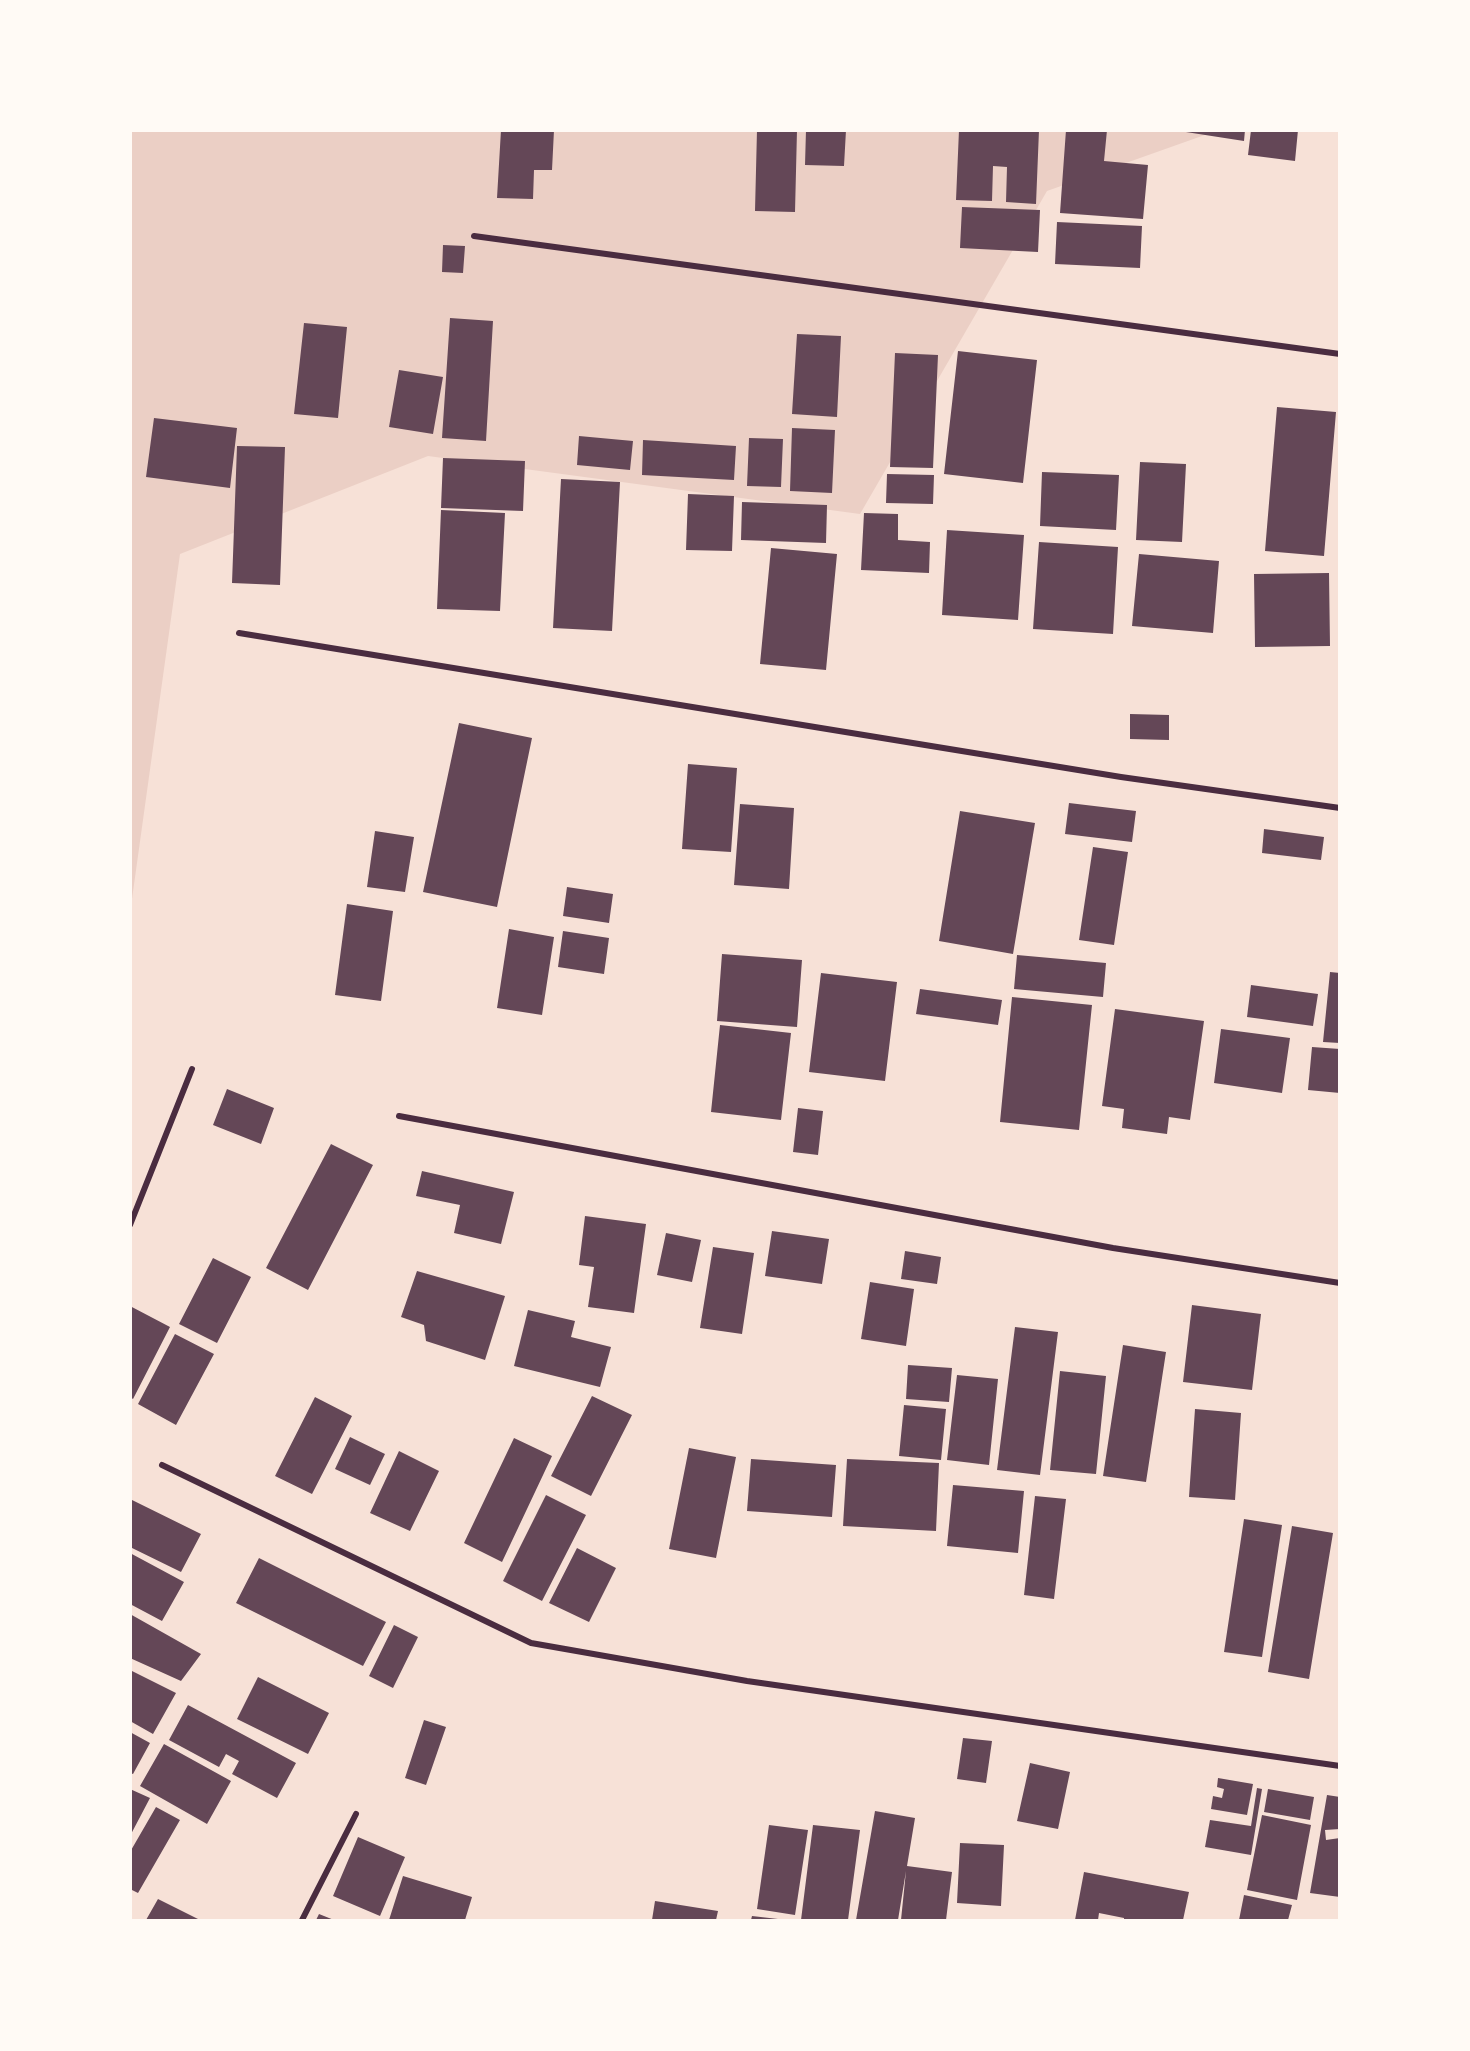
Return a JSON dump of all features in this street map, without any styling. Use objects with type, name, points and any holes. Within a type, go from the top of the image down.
[{"type":"street","points":[[474,236],[1340,354]]},
{"type":"street","points":[[239,633],[1121,777],[1340,808]]},
{"type":"street","points":[[130,1225],[192,1069]]},
{"type":"street","points":[[399,1116],[1113,1248],[1340,1283]]},
{"type":"street","points":[[162,1465],[531,1643],[747,1682],[1340,1766]]},
{"type":"street","points":[[302,1920],[356,1814]]},
{"type":"shaded area","points":[[131,131],[1216,131],[1047,191],[860,514],[428,456],[180,554],[131,906]]},
{"type":"building","points":[[501,130],[554,130],[552,170],[534,170],[533,199],[497,198]]},
{"type":"building","points":[[757,130],[797,130],[795,212],[755,211]]},
{"type":"building","points":[[806,130],[846,130],[844,166],[805,165]]},
{"type":"building","points":[[959,130],[1039,130],[1036,204],[1006,202],[1007,167],[993,166],[992,201],[956,200]]},
{"type":"building","points":[[1066,130],[1107,130],[1104,161],[1148,165],[1143,219],[1060,213]]},
{"type":"building","points":[[1173,130],[1245,130],[1244,141]]},
{"type":"building","points":[[1251,130],[1298,130],[1295,161],[1248,155]]},
{"type":"building","points":[[962,207],[1040,210],[1038,252],[960,248]]},
{"type":"building","points":[[1057,222],[1142,226],[1140,268],[1055,264]]},
{"type":"building","points":[[443,245],[465,246],[463,273],[442,272]]},
{"type":"building","points":[[450,318],[493,321],[486,441],[442,438]]},
{"type":"building","points":[[304,323],[347,327],[338,418],[294,414]]},
{"type":"building","points":[[797,334],[841,336],[837,417],[792,414]]},
{"type":"building","points":[[958,351],[1037,360],[1023,483],[944,474]]},
{"type":"building","points":[[895,353],[938,355],[933,468],[890,467]]},
{"type":"building","points":[[399,370],[443,377],[433,434],[389,427]]},
{"type":"building","points":[[1277,407],[1336,412],[1324,556],[1265,551]]},
{"type":"building","points":[[154,418],[237,428],[230,488],[146,477]]},
{"type":"building","points":[[792,428],[835,430],[832,493],[790,491]]},
{"type":"building","points":[[579,436],[633,441],[630,470],[577,465]]},
{"type":"building","points":[[749,438],[783,439],[781,487],[747,486]]},
{"type":"building","points":[[643,440],[736,446],[734,480],[642,475]]},
{"type":"building","points":[[237,446],[285,447],[280,585],[232,583]]},
{"type":"building","points":[[443,458],[525,461],[523,511],[441,508]]},
{"type":"building","points":[[1140,462],[1186,464],[1182,542],[1136,540]]},
{"type":"building","points":[[1042,472],[1119,475],[1116,530],[1040,526]]},
{"type":"building","points":[[887,474],[934,475],[933,504],[886,503]]},
{"type":"building","points":[[561,479],[620,482],[612,631],[553,628]]},
{"type":"building","points":[[688,494],[734,496],[732,551],[686,550]]},
{"type":"building","points":[[742,502],[827,505],[826,543],[741,540]]},
{"type":"building","points":[[441,510],[505,513],[500,611],[437,609]]},
{"type":"building","points":[[864,513],[898,514],[898,540],[930,542],[929,573],[861,570]]},
{"type":"building","points":[[947,530],[1024,535],[1018,620],[942,615]]},
{"type":"building","points":[[1039,542],[1118,547],[1113,634],[1033,629]]},
{"type":"building","points":[[771,548],[837,554],[826,670],[760,664]]},
{"type":"building","points":[[1139,554],[1219,561],[1213,633],[1132,626]]},
{"type":"building","points":[[1329,573],[1330,646],[1255,647],[1254,574]]},
{"type":"building","points":[[1130,714],[1169,715],[1169,740],[1130,739]]},
{"type":"building","points":[[459,723],[532,738],[497,907],[423,892]]},
{"type":"building","points":[[688,764],[737,768],[731,852],[682,849]]},
{"type":"building","points":[[1069,803],[1136,811],[1132,842],[1065,834]]},
{"type":"building","points":[[740,804],[794,808],[789,889],[734,885]]},
{"type":"building","points":[[960,811],[1035,823],[1013,954],[939,941]]},
{"type":"building","points":[[1264,829],[1324,837],[1321,860],[1262,853]]},
{"type":"building","points":[[375,831],[414,837],[405,892],[367,887]]},
{"type":"building","points":[[1093,847],[1128,852],[1114,945],[1079,940]]},
{"type":"building","points":[[567,887],[613,894],[609,923],[563,916]]},
{"type":"building","points":[[347,904],[393,911],[381,1001],[335,995]]},
{"type":"building","points":[[509,929],[554,937],[542,1015],[497,1008]]},
{"type":"building","points":[[563,931],[609,938],[604,974],[558,967]]},
{"type":"building","points":[[722,954],[802,960],[797,1027],[717,1021]]},
{"type":"building","points":[[1017,955],[1106,963],[1103,997],[1014,989]]},
{"type":"building","points":[[1330,972],[1340,973],[1340,1043],[1323,1042]]},
{"type":"building","points":[[821,973],[897,982],[885,1081],[809,1072]]},
{"type":"building","points":[[1251,985],[1318,994],[1313,1026],[1247,1017]]},
{"type":"building","points":[[920,989],[1002,1000],[998,1025],[916,1014]]},
{"type":"building","points":[[1012,997],[1092,1005],[1079,1130],[1000,1122]]},
{"type":"building","points":[[1115,1009],[1204,1021],[1190,1120],[1169,1117],[1167,1134],[1122,1128],[1124,1109],[1102,1106]]},
{"type":"building","points":[[720,1025],[791,1033],[781,1120],[711,1112]]},
{"type":"building","points":[[1221,1029],[1290,1038],[1282,1093],[1214,1083]]},
{"type":"building","points":[[1312,1047],[1340,1049],[1340,1093],[1308,1090]]},
{"type":"building","points":[[227,1089],[274,1108],[261,1144],[213,1125]]},
{"type":"building","points":[[798,1108],[823,1111],[818,1155],[793,1152]]},
{"type":"building","points":[[331,1144],[373,1165],[308,1290],[266,1268]]},
{"type":"building","points":[[422,1171],[514,1192],[501,1244],[454,1233],[460,1205],[416,1196]]},
{"type":"building","points":[[585,1216],[646,1224],[634,1313],[588,1307],[594,1267],[579,1265]]},
{"type":"building","points":[[772,1231],[829,1239],[822,1284],[765,1276]]},
{"type":"building","points":[[666,1233],[701,1240],[692,1282],[657,1275]]},
{"type":"building","points":[[713,1247],[754,1253],[742,1334],[700,1328]]},
{"type":"building","points":[[905,1251],[941,1257],[937,1284],[901,1279]]},
{"type":"building","points":[[213,1258],[251,1277],[217,1343],[179,1324]]},
{"type":"building","points":[[417,1271],[505,1296],[485,1360],[426,1341],[424,1325],[401,1317]]},
{"type":"building","points":[[870,1282],[914,1289],[906,1346],[861,1339]]},
{"type":"building","points":[[1192,1305],[1261,1314],[1252,1390],[1183,1382]]},
{"type":"building","points":[[130,1306],[170,1327],[133,1399],[130,1397]]},
{"type":"building","points":[[528,1310],[575,1321],[571,1337],[611,1347],[600,1387],[514,1366]]},
{"type":"building","points":[[1015,1327],[1058,1332],[1040,1475],[997,1470]]},
{"type":"building","points":[[175,1334],[214,1354],[176,1425],[138,1404]]},
{"type":"building","points":[[1123,1345],[1166,1352],[1146,1482],[1103,1476]]},
{"type":"building","points":[[908,1365],[952,1368],[949,1402],[906,1399]]},
{"type":"building","points":[[1060,1371],[1106,1376],[1096,1474],[1050,1470]]},
{"type":"building","points":[[957,1375],[998,1379],[989,1465],[947,1460]]},
{"type":"building","points":[[592,1396],[632,1415],[591,1496],[551,1476]]},
{"type":"building","points":[[315,1397],[352,1416],[312,1494],[275,1476]]},
{"type":"building","points":[[904,1405],[946,1409],[941,1460],[899,1456]]},
{"type":"building","points":[[1195,1409],[1241,1413],[1235,1500],[1189,1497]]},
{"type":"building","points":[[350,1437],[385,1454],[370,1485],[335,1469]]},
{"type":"building","points":[[514,1438],[552,1456],[502,1562],[464,1543]]},
{"type":"building","points":[[689,1448],[736,1457],[716,1558],[669,1549]]},
{"type":"building","points":[[399,1451],[439,1471],[410,1531],[370,1513]]},
{"type":"building","points":[[751,1459],[836,1465],[832,1517],[747,1511]]},
{"type":"building","points":[[847,1459],[939,1463],[936,1531],[843,1526]]},
{"type":"building","points":[[953,1485],[1024,1491],[1018,1553],[947,1546]]},
{"type":"building","points":[[546,1495],[586,1515],[542,1601],[503,1581]]},
{"type":"building","points":[[1035,1496],[1066,1499],[1054,1599],[1024,1595]]},
{"type":"building","points":[[130,1499],[201,1534],[181,1572],[130,1547]]},
{"type":"building","points":[[1244,1519],[1282,1525],[1262,1657],[1224,1652]]},
{"type":"building","points":[[1292,1526],[1333,1533],[1309,1679],[1268,1672]]},
{"type":"building","points":[[577,1548],[616,1568],[589,1622],[549,1603]]},
{"type":"building","points":[[130,1553],[184,1582],[162,1621],[130,1604]]},
{"type":"building","points":[[259,1558],[386,1622],[363,1666],[236,1603]]},
{"type":"building","points":[[130,1614],[201,1654],[181,1681],[130,1658]]},
{"type":"building","points":[[394,1625],[418,1637],[393,1688],[369,1676]]},
{"type":"building","points":[[130,1670],[176,1693],[153,1734],[130,1721]]},
{"type":"building","points":[[258,1677],[329,1713],[308,1754],[237,1719]]},
{"type":"building","points":[[188,1705],[296,1763],[277,1798],[232,1774],[239,1761],[226,1754],[219,1767],[169,1740]]},
{"type":"building","points":[[424,1720],[446,1727],[426,1785],[405,1778]]},
{"type":"building","points":[[130,1732],[150,1743],[133,1774],[130,1773]]},
{"type":"building","points":[[963,1738],[992,1741],[986,1783],[957,1779]]},
{"type":"building","points":[[164,1744],[231,1781],[207,1824],[140,1786]]},
{"type":"building","points":[[1030,1763],[1070,1772],[1058,1829],[1017,1821]]},
{"type":"building","points":[[1218,1778],[1253,1784],[1247,1815],[1211,1809],[1213,1796],[1222,1798],[1224,1789],[1217,1787]]},
{"type":"building","points":[[1257,1788],[1262,1789],[1251,1855],[1205,1847],[1210,1820],[1251,1826]]},
{"type":"building","points":[[130,1789],[150,1798],[130,1836]]},
{"type":"building","points":[[1268,1789],[1314,1797],[1310,1820],[1264,1812]]},
{"type":"building","points":[[1327,1795],[1340,1797],[1340,1829],[1325,1830],[1326,1840],[1340,1838],[1340,1897],[1310,1893]]},
{"type":"building","points":[[156,1807],[180,1820],[138,1893],[130,1889],[130,1852]]},
{"type":"building","points":[[875,1811],[915,1818],[907,1866],[952,1872],[946,1920],[901,1920],[906,1871],[898,1920],[856,1920]]},
{"type":"building","points":[[1262,1815],[1311,1825],[1297,1900],[1247,1890]]},
{"type":"building","points":[[769,1825],[808,1830],[795,1915],[757,1909]]},
{"type":"building","points":[[813,1825],[860,1830],[848,1920],[801,1920]]},
{"type":"building","points":[[358,1837],[405,1857],[380,1916],[333,1896]]},
{"type":"building","points":[[960,1843],[1004,1845],[1001,1906],[957,1903]]},
{"type":"building","points":[[1084,1872],[1189,1892],[1183,1920],[1124,1920],[1124,1918],[1099,1913],[1098,1920],[1075,1920]]},
{"type":"building","points":[[403,1876],[472,1897],[465,1920],[389,1920]]},
{"type":"building","points":[[1244,1895],[1292,1905],[1288,1920],[1239,1920]]},
{"type":"building","points":[[158,1899],[200,1920],[146,1920]]},
{"type":"building","points":[[655,1901],[718,1911],[716,1920],[652,1920]]},
{"type":"building","points":[[319,1914],[334,1920],[316,1920]]},
{"type":"building","points":[[752,1916],[778,1919],[778,1920],[751,1920]]}]
